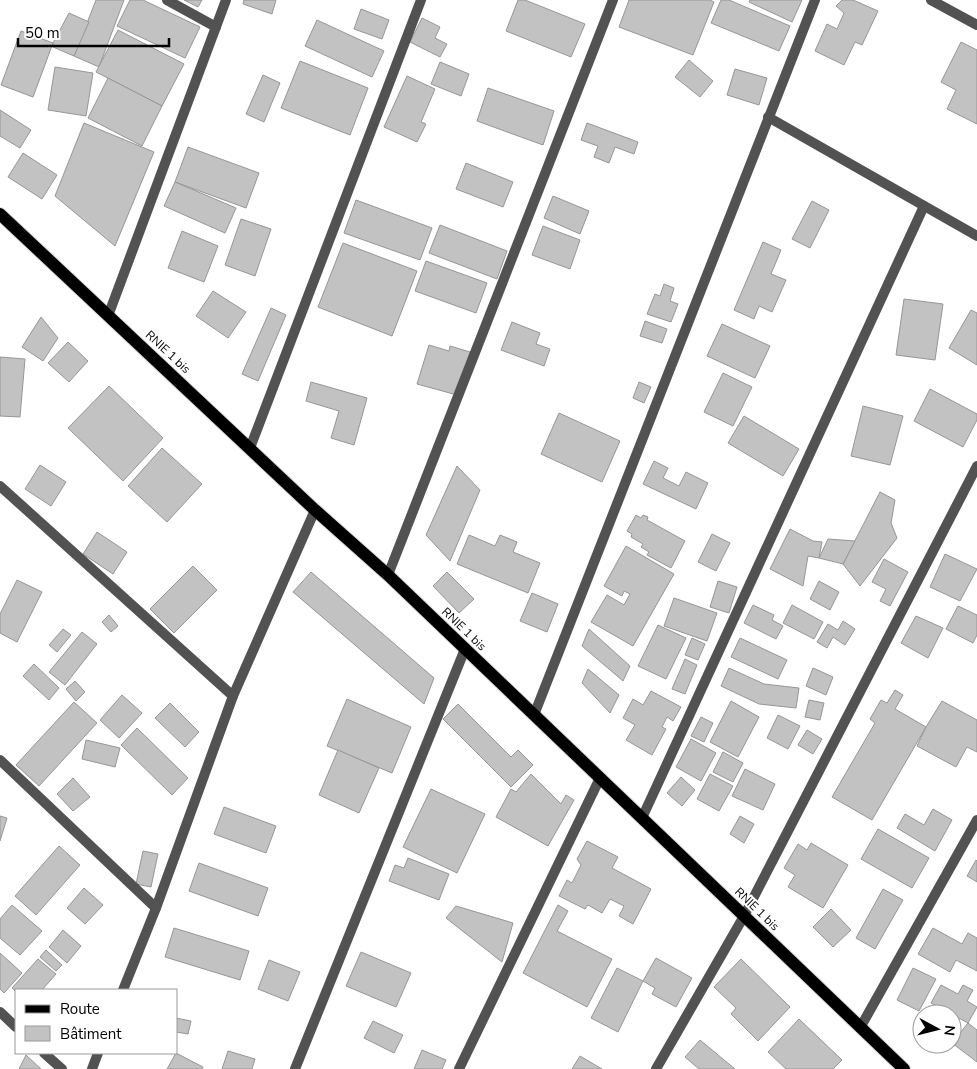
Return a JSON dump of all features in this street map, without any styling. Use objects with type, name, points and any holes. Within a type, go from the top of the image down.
[{"type":"main road","name":"RNIE 1 bis","points":[[0,214],[315,510],[388,575],[904,1069]]},
{"type":"street","points":[[167,0],[216,27]]},
{"type":"street","points":[[108,316],[226,0]]},
{"type":"street","points":[[250,448],[421,0]]},
{"type":"street","points":[[388,575],[613,0]]},
{"type":"street","points":[[534,715],[815,0]]},
{"type":"street","points":[[931,0],[977,25]]},
{"type":"street","points":[[768,117],[977,236]]},
{"type":"street","points":[[642,818],[924,206]]},
{"type":"street","points":[[656,1069],[744,916],[977,466]]},
{"type":"street","points":[[0,486],[233,696]]},
{"type":"street","points":[[123,989],[156,908],[233,696],[315,510]]},
{"type":"street","points":[[295,1069],[465,649]]},
{"type":"street","points":[[0,760],[156,908]]},
{"type":"street","points":[[459,1069],[600,778]]},
{"type":"street","points":[[860,1028],[977,820]]},
{"type":"street","points":[[0,1012],[15,1026]]},
{"type":"street","points":[[45,1054],[62,1069]]},
{"type":"street","points":[[92,1069],[98,1054]]},
{"type":"building","points":[[96,0],[124,0],[99,67],[74,56]]},
{"type":"building","points":[[130,0],[143,0],[200,27],[185,58],[117,26]]},
{"type":"building","points":[[184,0],[202,0],[198,7]]},
{"type":"building","points":[[244,0],[276,0],[272,14],[243,4]]},
{"type":"building","points":[[518,0],[525,0],[585,24],[571,57],[506,31]]},
{"type":"building","points":[[629,0],[710,0],[714,2],[693,55],[619,27]]},
{"type":"building","points":[[721,0],[729,0],[790,26],[779,51],[711,23]]},
{"type":"building","points":[[750,0],[802,0],[792,22],[749,2]]},
{"type":"building","points":[[842,0],[853,0],[878,11],[862,45],[855,42],[844,65],[815,51],[827,24],[837,29],[844,13],[836,6]]},
{"type":"building","points":[[361,9],[389,20],[382,39],[354,29]]},
{"type":"building","points":[[69,13],[89,22],[74,56],[53,47],[53,43]]},
{"type":"building","points":[[422,18],[440,27],[435,38],[447,44],[440,57],[410,42]]},
{"type":"building","points":[[317,20],[384,51],[372,77],[305,46]]},
{"type":"building","points":[[118,30],[184,64],[162,106],[96,72]]},
{"type":"building","points":[[21,31],[53,43],[33,97],[1,85]]},
{"type":"building","points":[[961,42],[977,50],[977,124],[947,109],[956,90],[941,82]]},
{"type":"building","points":[[689,60],[713,81],[700,97],[675,77]]},
{"type":"building","points":[[300,61],[368,88],[350,135],[281,108]]},
{"type":"building","points":[[440,62],[469,74],[461,96],[431,84]]},
{"type":"building","points":[[55,67],[93,73],[86,116],[48,110]]},
{"type":"building","points":[[735,69],[767,78],[759,105],[727,95]]},
{"type":"building","points":[[263,75],[280,83],[264,122],[246,114]]},
{"type":"building","points":[[407,76],[435,89],[421,122],[426,124],[417,142],[384,127]]},
{"type":"building","points":[[108,78],[162,106],[142,146],[88,118]]},
{"type":"building","points":[[488,88],[554,111],[543,145],[477,121]]},
{"type":"building","points":[[0,110],[31,130],[20,148],[0,136]]},
{"type":"building","points":[[84,123],[154,152],[115,246],[55,196]]},
{"type":"building","points":[[587,123],[638,142],[634,154],[615,147],[609,163],[594,157],[598,146],[581,140]]},
{"type":"building","points":[[188,147],[259,173],[246,208],[175,182]]},
{"type":"building","points":[[23,153],[57,175],[42,199],[8,177]]},
{"type":"building","points":[[466,163],[513,182],[503,207],[456,189]]},
{"type":"building","points":[[175,182],[236,208],[225,233],[164,206]]},
{"type":"building","points":[[553,196],[589,211],[580,234],[544,218]]},
{"type":"building","points":[[356,200],[432,228],[420,260],[344,233]]},
{"type":"building","points":[[812,201],[829,210],[810,248],[792,239]]},
{"type":"building","points":[[241,219],[271,229],[255,276],[225,265]]},
{"type":"building","points":[[440,225],[507,251],[497,279],[429,253]]},
{"type":"building","points":[[543,226],[580,240],[570,269],[532,255]]},
{"type":"building","points":[[182,231],[218,246],[204,282],[168,268]]},
{"type":"building","points":[[763,242],[781,250],[771,274],[786,280],[772,312],[759,306],[754,319],[734,310]]},
{"type":"building","points":[[343,243],[417,271],[392,336],[318,307]]},
{"type":"building","points":[[426,261],[487,283],[476,313],[415,291]]},
{"type":"building","points":[[664,284],[674,288],[670,301],[678,304],[671,322],[647,314],[655,294],[660,296]]},
{"type":"building","points":[[213,291],[246,312],[228,338],[196,316]]},
{"type":"building","points":[[904,299],[943,304],[935,360],[896,355]]},
{"type":"building","points":[[271,308],[286,315],[258,381],[242,374]]},
{"type":"building","points":[[971,310],[977,313],[977,365],[949,348]]},
{"type":"building","points":[[41,317],[58,338],[43,361],[22,347]]},
{"type":"building","points":[[645,321],[667,329],[662,343],[640,336]]},
{"type":"building","points":[[512,322],[540,333],[536,344],[550,349],[544,366],[501,350]]},
{"type":"building","points":[[722,324],[770,346],[755,378],[707,356]]},
{"type":"building","points":[[68,342],[88,361],[69,382],[48,363]]},
{"type":"building","points":[[429,345],[449,351],[450,346],[470,352],[457,395],[417,384]]},
{"type":"building","points":[[0,357],[25,359],[20,417],[0,416]]},
{"type":"building","points":[[723,373],[752,387],[733,426],[704,412]]},
{"type":"building","points":[[311,382],[367,398],[354,445],[331,438],[339,411],[306,401]]},
{"type":"building","points":[[639,382],[651,387],[644,403],[633,398]]},
{"type":"building","points":[[109,386],[163,438],[123,481],[68,428]]},
{"type":"building","points":[[930,389],[977,414],[977,420],[963,447],[914,421]]},
{"type":"building","points":[[863,406],[903,416],[890,465],[851,456]]},
{"type":"building","points":[[559,413],[620,441],[602,482],[541,454]]},
{"type":"building","points":[[744,416],[799,449],[783,476],[728,443]]},
{"type":"building","points":[[162,448],[202,484],[167,522],[128,486]]},
{"type":"building","points":[[654,461],[668,468],[663,478],[679,486],[686,472],[708,483],[696,509],[643,484]]},
{"type":"building","points":[[40,465],[66,482],[51,506],[25,489]]},
{"type":"building","points":[[457,466],[480,490],[450,561],[426,535]]},
{"type":"building","points":[[880,492],[895,500],[891,523],[897,538],[860,586],[843,564]]},
{"type":"building","points":[[636,515],[641,518],[643,515],[648,517],[647,520],[685,541],[671,568],[647,555],[649,552],[641,547],[643,544],[631,537],[632,534],[627,531]]},
{"type":"building","points":[[790,529],[813,541],[822,542],[819,558],[808,556],[803,586],[770,569]]},
{"type":"building","points":[[97,532],[127,552],[113,574],[83,554]]},
{"type":"building","points":[[712,534],[730,543],[716,571],[698,562]]},
{"type":"building","points":[[469,535],[495,546],[500,535],[517,542],[513,552],[540,563],[528,593],[457,564]]},
{"type":"building","points":[[828,539],[855,541],[843,564],[819,558]]},
{"type":"building","points":[[626,546],[674,574],[633,646],[591,622],[607,595],[624,605],[630,594],[624,591],[622,596],[604,586]]},
{"type":"building","points":[[945,554],[977,569],[960,601],[930,587]]},
{"type":"building","points":[[884,559],[908,572],[890,606],[880,601],[886,589],[872,582]]},
{"type":"building","points":[[193,566],[217,590],[174,633],[150,609]]},
{"type":"building","points":[[311,572],[434,678],[424,704],[293,592]]},
{"type":"building","points":[[447,572],[474,599],[459,613],[433,586]]},
{"type":"building","points":[[17,580],[42,592],[17,642],[0,633],[0,614]]},
{"type":"building","points":[[718,581],[737,587],[729,613],[710,607]]},
{"type":"building","points":[[819,581],[839,592],[830,610],[810,599]]},
{"type":"building","points":[[532,593],[558,604],[547,632],[520,621]]},
{"type":"building","points":[[674,598],[717,613],[707,641],[664,626]]},
{"type":"building","points":[[753,605],[774,615],[772,620],[783,626],[776,639],[744,623]]},
{"type":"building","points":[[792,605],[823,622],[814,639],[783,623]]},
{"type":"building","points":[[958,606],[977,615],[977,635],[973,643],[946,629]]},
{"type":"building","points":[[109,615],[118,626],[111,632],[102,622]]},
{"type":"building","points":[[916,616],[943,628],[928,658],[901,643]]},
{"type":"building","points":[[843,621],[855,629],[845,645],[833,637],[827,648],[817,642],[828,624],[838,630]]},
{"type":"building","points":[[658,625],[686,638],[666,679],[638,666]]},
{"type":"building","points":[[63,629],[71,635],[57,652],[49,645]]},
{"type":"building","points":[[589,629],[630,666],[623,681],[582,646]]},
{"type":"building","points":[[82,632],[97,644],[65,685],[49,672]]},
{"type":"building","points":[[692,638],[705,644],[698,660],[685,655]]},
{"type":"building","points":[[740,638],[787,660],[778,679],[731,657]]},
{"type":"building","points":[[685,659],[697,665],[685,694],[672,689]]},
{"type":"building","points":[[34,664],[59,688],[49,700],[23,676]]},
{"type":"building","points":[[729,668],[764,684],[799,688],[796,708],[759,704],[721,686]]},
{"type":"building","points":[[813,668],[833,677],[826,695],[806,686]]},
{"type":"building","points":[[588,669],[619,695],[610,713],[582,683]]},
{"type":"building","points":[[75,681],[85,692],[76,701],[66,689]]},
{"type":"building","points":[[895,690],[903,695],[895,709],[926,727],[872,820],[832,797],[875,723],[870,719],[881,700],[887,703]]},
{"type":"building","points":[[651,691],[681,707],[673,721],[667,717],[662,727],[666,729],[652,755],[626,740],[635,725],[623,718],[633,699],[643,705]]},
{"type":"building","points":[[122,695],[142,713],[119,738],[100,720]]},
{"type":"building","points":[[347,699],[411,727],[392,773],[327,746]]},
{"type":"building","points":[[809,700],[824,703],[820,720],[805,717]]},
{"type":"building","points":[[731,701],[759,717],[738,757],[710,742]]},
{"type":"building","points":[[942,701],[977,720],[977,752],[967,747],[956,767],[917,746]]},
{"type":"building","points":[[74,702],[97,723],[39,786],[16,765]]},
{"type":"building","points":[[170,703],[199,732],[185,747],[155,718]]},
{"type":"building","points":[[458,704],[511,757],[518,750],[533,765],[511,787],[443,719]]},
{"type":"building","points":[[778,715],[800,726],[788,749],[767,738]]},
{"type":"building","points":[[701,717],[713,723],[704,742],[691,736]]},
{"type":"building","points":[[137,728],[188,778],[172,795],[121,745]]},
{"type":"building","points":[[807,730],[822,739],[813,754],[798,745]]},
{"type":"building","points":[[691,739],[716,753],[701,781],[676,767]]},
{"type":"building","points":[[86,740],[120,748],[115,767],[82,759]]},
{"type":"building","points":[[338,750],[379,768],[359,813],[319,795]]},
{"type":"building","points":[[723,752],[743,763],[733,782],[713,772]]},
{"type":"building","points":[[745,769],[775,784],[763,810],[732,796]]},
{"type":"building","points":[[531,774],[561,804],[566,795],[574,800],[548,846],[496,817],[511,789],[516,792]]},
{"type":"building","points":[[710,774],[733,786],[719,811],[697,799]]},
{"type":"building","points":[[681,777],[695,790],[682,806],[667,793]]},
{"type":"building","points":[[73,778],[90,797],[73,811],[57,794]]},
{"type":"building","points":[[431,789],[485,814],[457,873],[403,847]]},
{"type":"building","points":[[224,807],[276,826],[266,853],[214,834]]},
{"type":"building","points":[[933,809],[952,820],[935,851],[897,828],[905,814],[924,825]]},
{"type":"building","points":[[0,816],[7,818],[0,841]]},
{"type":"building","points":[[740,816],[754,824],[744,843],[730,834]]},
{"type":"building","points":[[878,829],[929,858],[912,888],[861,859]]},
{"type":"building","points":[[587,841],[618,857],[612,868],[651,889],[633,924],[619,916],[624,906],[610,899],[602,913],[588,905],[585,909],[559,896],[567,880],[572,883],[581,865],[577,859]]},
{"type":"building","points":[[811,843],[848,865],[823,908],[788,887],[795,875],[784,868],[798,844],[807,850]]},
{"type":"building","points":[[59,846],[80,865],[36,915],[15,896]]},
{"type":"building","points":[[143,851],[158,854],[151,887],[136,884]]},
{"type":"building","points":[[408,858],[449,874],[439,900],[389,881],[395,865],[404,868]]},
{"type":"building","points":[[977,861],[977,882],[967,876]]},
{"type":"building","points":[[199,863],[268,888],[258,916],[189,891]]},
{"type":"building","points":[[84,888],[103,905],[85,924],[67,908]]},
{"type":"building","points":[[883,889],[903,900],[875,949],[856,938]]},
{"type":"building","points":[[12,905],[42,931],[20,955],[0,938],[0,919]]},
{"type":"building","points":[[558,905],[568,911],[557,931],[612,959],[587,1007],[523,973]]},
{"type":"building","points":[[456,906],[513,923],[502,962],[446,918]]},
{"type":"building","points":[[831,909],[851,930],[833,947],[813,927]]},
{"type":"building","points":[[174,928],[249,951],[240,980],[165,957]]},
{"type":"building","points":[[933,928],[962,944],[968,933],[977,938],[977,971],[956,960],[950,972],[918,954]]},
{"type":"building","points":[[63,930],[81,946],[67,963],[49,947]]},
{"type":"building","points":[[46,950],[62,965],[56,971],[40,957]]},
{"type":"building","points":[[361,952],[411,973],[396,1007],[346,986]]},
{"type":"building","points":[[0,953],[22,973],[4,993],[0,989]]},
{"type":"building","points":[[656,958],[692,978],[676,1007],[652,994],[655,988],[643,981]]},
{"type":"building","points":[[38,959],[56,974],[43,989],[15,989],[15,991],[12,988]]},
{"type":"building","points":[[741,959],[790,1007],[758,1041],[731,1014],[736,1008],[714,987]]},
{"type":"building","points":[[269,960],[300,972],[288,1001],[258,989]]},
{"type":"building","points":[[617,968],[643,981],[618,1032],[591,1018]]},
{"type":"building","points":[[913,968],[936,979],[923,1004],[912,1004],[912,1008],[897,1000]]},
{"type":"building","points":[[941,985],[958,994],[963,985],[973,990],[967,1001],[977,1007],[968,1023],[962,1020],[962,1004],[931,1003]]},
{"type":"building","points":[[178,1018],[191,1021],[188,1034],[178,1032]]},
{"type":"building","points":[[799,1019],[842,1060],[833,1069],[786,1069],[768,1052]]},
{"type":"building","points":[[373,1021],[403,1035],[394,1053],[364,1038]]},
{"type":"building","points":[[968,1023],[977,1030],[977,1062],[962,1051],[962,1030]]},
{"type":"building","points":[[700,1040],[735,1069],[699,1069],[685,1057]]},
{"type":"building","points":[[422,1050],[446,1060],[442,1069],[414,1069]]},
{"type":"building","points":[[228,1051],[255,1059],[252,1069],[222,1069]]},
{"type":"building","points":[[175,1054],[203,1067],[202,1069],[167,1069]]},
{"type":"building","points":[[26,1055],[41,1069],[19,1069]]},
{"type":"building","points":[[580,1056],[602,1069],[572,1069]]}]
